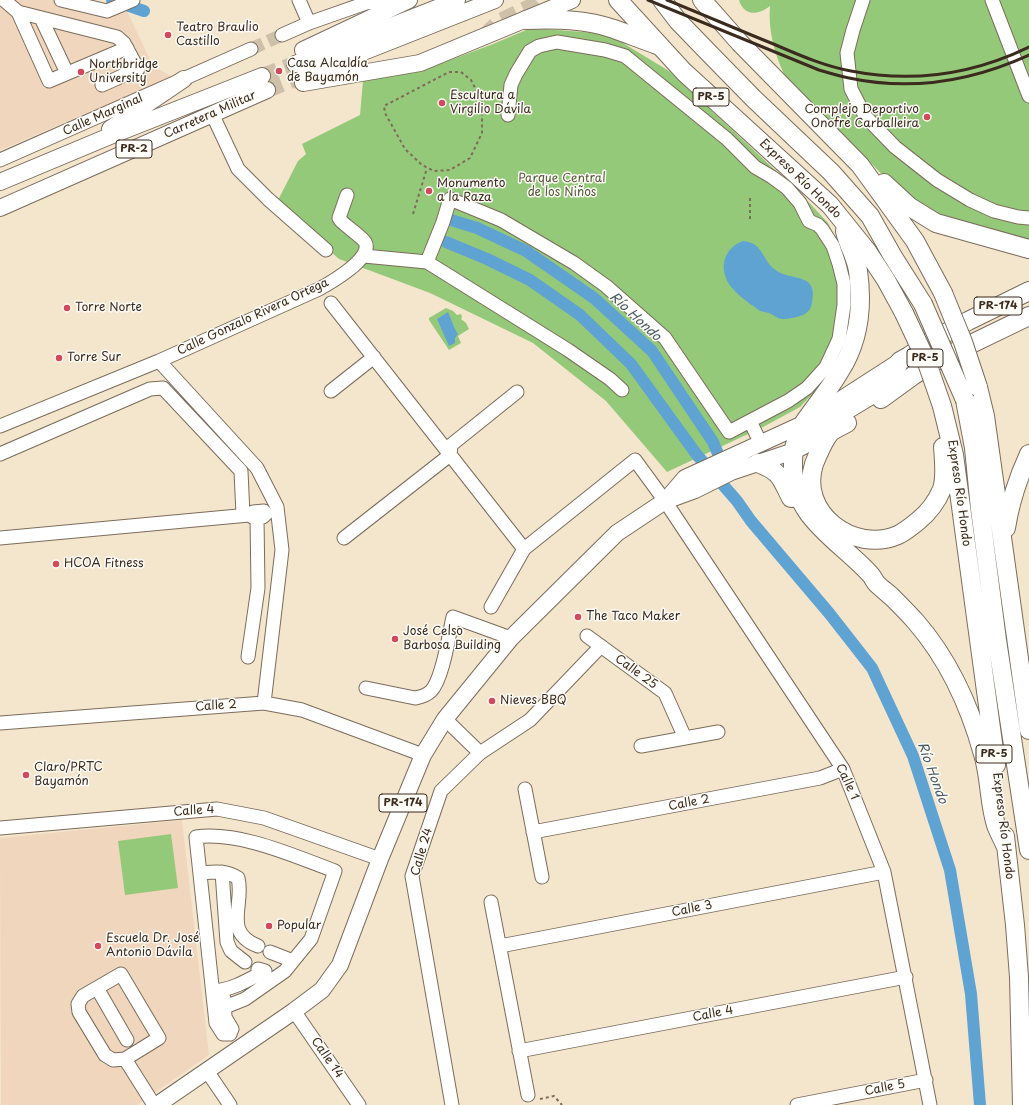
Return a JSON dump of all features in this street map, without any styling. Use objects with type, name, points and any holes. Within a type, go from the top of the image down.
[{"type":"highway","points":[[662,0],[678,21],[749,94],[831,172],[870,216],[892,255],[923,304],[959,385],[965,400],[974,448],[980,509],[997,640],[1029,850]]},
{"type":"highway","points":[[691,0],[715,25],[733,35]]},
{"type":"highway","points":[[702,0],[733,35],[860,166],[914,240],[943,293],[978,387],[985,416],[1029,730]]},
{"type":"highway","points":[[720,0],[733,35]]},
{"type":"highway","name":"Expreso Río Hondo","points":[[620,1],[684,72],[830,205],[842,218],[867,251],[886,280],[904,313],[926,360],[942,406],[954,455],[1006,847],[1019,977],[1022,1105]]},
{"type":"highway","points":[[526,20],[582,22],[614,29],[659,46]]},
{"type":"highway","points":[[860,166],[876,174],[910,207],[936,223],[1029,249]]},
{"type":"highway","points":[[810,187],[844,206],[892,255]]},
{"type":"highway","points":[[803,424],[840,371],[850,353],[855,341],[859,321],[860,292],[858,272],[856,262],[847,240],[842,218]]},
{"type":"highway","name":"PR-174","points":[[900,361],[931,341],[1029,291]]},
{"type":"highway","name":"PR-174","points":[[831,432],[936,361],[1029,316]]},
{"type":"highway","points":[[900,361],[891,377],[854,406],[801,437],[795,444],[793,477],[796,490],[816,524],[870,574],[877,584],[894,599],[929,638],[939,653],[959,689],[984,754],[996,825],[1006,847]]},
{"type":"highway","points":[[831,432],[816,460],[811,473],[813,498],[817,507],[834,526],[855,536],[885,538],[898,535],[925,515],[942,489],[944,472],[942,406]]},
{"type":"highway","points":[[758,451],[770,468],[779,474],[807,523],[867,579],[877,584]]},
{"type":"highway","points":[[1003,543],[1013,495],[1029,454]]},
{"type":"main road","points":[[297,70],[303,50],[409,0]]},
{"type":"main road","points":[[297,70],[457,0]]},
{"type":"main road","points":[[297,70],[495,0]]},
{"type":"main road","points":[[545,12],[558,0]]},
{"type":"main road","points":[[297,70],[420,63],[572,0]]},
{"type":"main road","points":[[82,148],[184,79]]},
{"type":"main road","name":"Carretera Militar","points":[[0,182],[82,148],[265,83],[0,208]]},
{"type":"main road","points":[[665,501],[690,484],[731,472],[758,451],[803,424],[900,361]]},
{"type":"main road","points":[[758,451],[794,451],[831,432]]},
{"type":"main road","name":"PR-174","points":[[157,1105],[294,1011],[322,990],[340,965],[380,859],[423,755],[445,719],[511,638],[617,533],[665,501]]},
{"type":"street","points":[[4,0],[18,12],[49,81],[127,48]]},
{"type":"street","points":[[61,0],[107,11],[133,0]]},
{"type":"street","points":[[299,0],[309,23]]},
{"type":"street","points":[[282,35],[309,23],[366,3],[403,0]]},
{"type":"street","points":[[863,0],[847,53],[851,88],[865,116],[895,147],[937,180],[970,200],[994,211],[1029,218]]},
{"type":"street","points":[[992,0],[1029,96]]},
{"type":"street","points":[[18,12],[117,37],[124,43],[138,69],[102,85]]},
{"type":"street","points":[[41,18],[67,73]]},
{"type":"street","points":[[427,262],[443,222],[450,199],[501,220],[574,263],[606,286],[642,317],[664,338],[729,432],[788,402],[807,388],[826,367],[839,339],[844,305],[844,284],[840,264],[822,229],[818,225],[809,221],[800,203],[787,188],[755,167],[727,139],[625,56],[605,50],[557,42],[539,46],[530,51],[523,61],[511,85],[508,115]]},
{"type":"street","name":"Calle Marginal","points":[[0,160],[250,49]]},
{"type":"street","points":[[215,120],[238,169],[268,199],[326,250]]},
{"type":"street","points":[[347,195],[339,218],[364,242],[366,250],[364,256],[427,262],[568,350],[610,379],[622,390]]},
{"type":"street","name":"Calle Gonzalo Rivera Ortega","points":[[0,426],[159,361],[319,289],[340,276],[364,256]]},
{"type":"street","points":[[331,303],[524,549],[491,606]]},
{"type":"street","points":[[331,391],[374,357]]},
{"type":"street","name":"Calle Gonzalo Rivera Ortega","points":[[159,361],[257,468],[277,507],[258,515],[282,550],[264,703]]},
{"type":"street","points":[[0,454],[150,389],[163,388],[241,471],[258,515],[258,588],[248,657]]},
{"type":"street","points":[[344,538],[450,455],[451,445],[517,392]]},
{"type":"street","points":[[750,421],[758,451]]},
{"type":"street","name":"Calle 1","points":[[524,549],[635,460],[665,501],[843,769],[884,872],[906,977],[930,1105]]},
{"type":"street","points":[[0,538],[258,515]]},
{"type":"street","points":[[366,688],[414,698],[431,692],[439,679],[454,617],[511,638]]},
{"type":"street","name":"Calle 25","points":[[587,636],[665,693],[685,738]]},
{"type":"street","name":"Calle 24","points":[[452,1105],[412,876],[441,791],[480,753],[530,720],[601,646]]},
{"type":"street","name":"Calle 2","points":[[0,723],[264,703],[302,710],[423,755]]},
{"type":"street","points":[[445,719],[480,753]]},
{"type":"street","points":[[641,746],[718,732]]},
{"type":"street","name":"Calle 2","points":[[533,832],[820,778],[843,769]]},
{"type":"street","points":[[525,789],[542,877]]},
{"type":"street","name":"Calle 4","points":[[0,828],[217,809],[264,818],[380,859]]},
{"type":"street","points":[[225,1007],[245,999],[285,971],[293,962],[311,939],[335,871],[256,843],[219,836],[207,835],[196,837],[218,991],[216,1023],[223,1034],[230,1034]]},
{"type":"street","points":[[200,873],[222,872],[232,874],[238,878],[240,885],[238,928],[248,942],[258,946]]},
{"type":"street","points":[[222,872],[227,942],[231,951],[245,962]]},
{"type":"street","name":"Calle 3","points":[[500,946],[884,872]]},
{"type":"street","points":[[491,902],[528,1095]]},
{"type":"street","points":[[270,952],[293,962]]},
{"type":"street","points":[[218,991],[243,983],[265,971],[258,969]]},
{"type":"street","points":[[121,974],[159,1038],[125,1059],[113,1060],[105,1055],[79,1012],[78,1004],[83,996],[121,974]]},
{"type":"street","name":"Calle 4","points":[[519,1051],[906,977]]},
{"type":"street","points":[[97,988],[127,1040]]},
{"type":"street","points":[[218,991],[225,1007],[226,1017],[232,1029],[230,1034]]},
{"type":"street","name":"Calle 14","points":[[294,1011],[359,1105]]},
{"type":"street","points":[[230,1034],[240,1048]]},
{"type":"street","points":[[125,1059],[154,1105]]},
{"type":"street","points":[[207,1071],[230,1105]]},
{"type":"street","name":"Calle 5","points":[[797,1105],[926,1080]]},
{"type":"path","points":[[449,72],[461,72],[471,80],[482,101],[482,133],[470,158],[450,170],[434,172],[427,168],[405,149],[385,113],[384,106],[449,72]]},
{"type":"path","points":[[413,214],[427,168]]},
{"type":"path","points":[[750,196],[750,219]]},
{"type":"path","points":[[528,1095],[531,1100],[554,1096],[562,1105]]},
{"type":"shaded area","name":"Northbridge University","points":[[0,0],[58,0],[123,9],[128,13],[153,66],[172,77],[0,150]]},
{"type":"shaded area","name":"Escuela Dr. José Antonio Dávila","points":[[182,820],[209,1055],[137,1105],[1,1105],[0,838]]},
{"type":"green space","name":"Complejo Deportivo Onofre Carballeira","points":[[739,0],[1029,0],[1029,241],[938,217],[904,197],[784,74],[772,41],[770,6],[757,13],[752,13],[748,12],[741,6]]},
{"type":"green space","name":"Parque Central de los Niños","points":[[531,28],[608,34],[669,71],[805,198],[828,223],[841,249],[850,283],[849,332],[821,385],[800,407],[763,427],[667,472],[606,401],[533,343],[430,293],[339,259],[276,204],[298,161],[306,154],[302,144],[360,115],[363,81],[429,68]]},
{"type":"green space","points":[[446,308],[453,311],[457,315],[461,314],[461,319],[466,323],[469,329],[458,336],[461,343],[449,350],[429,320],[429,318]]},
{"type":"green space","points":[[171,834],[178,888],[125,895],[118,841]]},
{"type":"water","points":[[743,241],[750,242],[758,248],[773,268],[787,275],[807,281],[811,286],[813,293],[809,311],[799,316],[786,319],[779,318],[769,313],[760,311],[734,290],[725,275],[724,261],[730,249]]},
{"type":"water","points":[[448,312],[458,334],[455,338],[455,343],[449,346],[437,319]]},
{"type":"waterway","name":"Río Hondo","points":[[112,0],[144,11]]},
{"type":"waterway","name":"Río Hondo","points":[[451,220],[477,228],[526,251],[594,298],[652,351],[713,442],[724,468]]},
{"type":"waterway","name":"Río Hondo","points":[[446,242],[487,259],[530,280],[580,315],[631,364],[697,455],[737,501],[751,521],[829,613],[872,668],[913,756],[950,870],[971,994],[980,1105]]},
{"type":"tunnel","points":[[484,36],[500,21],[532,6],[538,0]]},
{"type":"tunnel","points":[[251,49],[282,35]]},
{"type":"tunnel","points":[[262,76],[295,64]]},
{"type":"tunnel","points":[[267,90],[300,77]]},
{"type":"railway","points":[[648,0],[819,70],[872,82],[895,84],[940,81],[985,71],[1029,55]]},
{"type":"railway","points":[[667,0],[810,59],[841,69],[874,75],[919,76],[942,74],[986,64],[1029,47]]},
{"type":"place","name":"Teatro Braulio Castillo","points":[[168,35]]},
{"type":"place","name":"Casa Alcaldía de Bayamón","points":[[279,71]]},
{"type":"place","name":"Northbridge University","points":[[81,72]]},
{"type":"place","name":"Escultura a Virgilio Dávila","points":[[442,103]]},
{"type":"place","name":"Complejo Deportivo Onofre Carballeira","points":[[927,117]]},
{"type":"place","name":"Monumento a la Raza","points":[[429,191]]},
{"type":"place","name":"Torre Norte","points":[[67,308]]},
{"type":"place","name":"Torre Sur","points":[[59,358]]},
{"type":"place","name":"HCOA Fitness","points":[[56,564]]},
{"type":"place","name":"The Taco Maker","points":[[578,617]]},
{"type":"place","name":"José Celso Barbosa Building","points":[[395,639]]},
{"type":"place","name":"Nieves BBQ","points":[[492,701]]},
{"type":"place","name":"Claro/PRTC Bayamón","points":[[26,775]]},
{"type":"place","name":"Popular","points":[[269,926]]},
{"type":"place","name":"Escuela Dr. José Antonio Dávila","points":[[98,946]]}]
